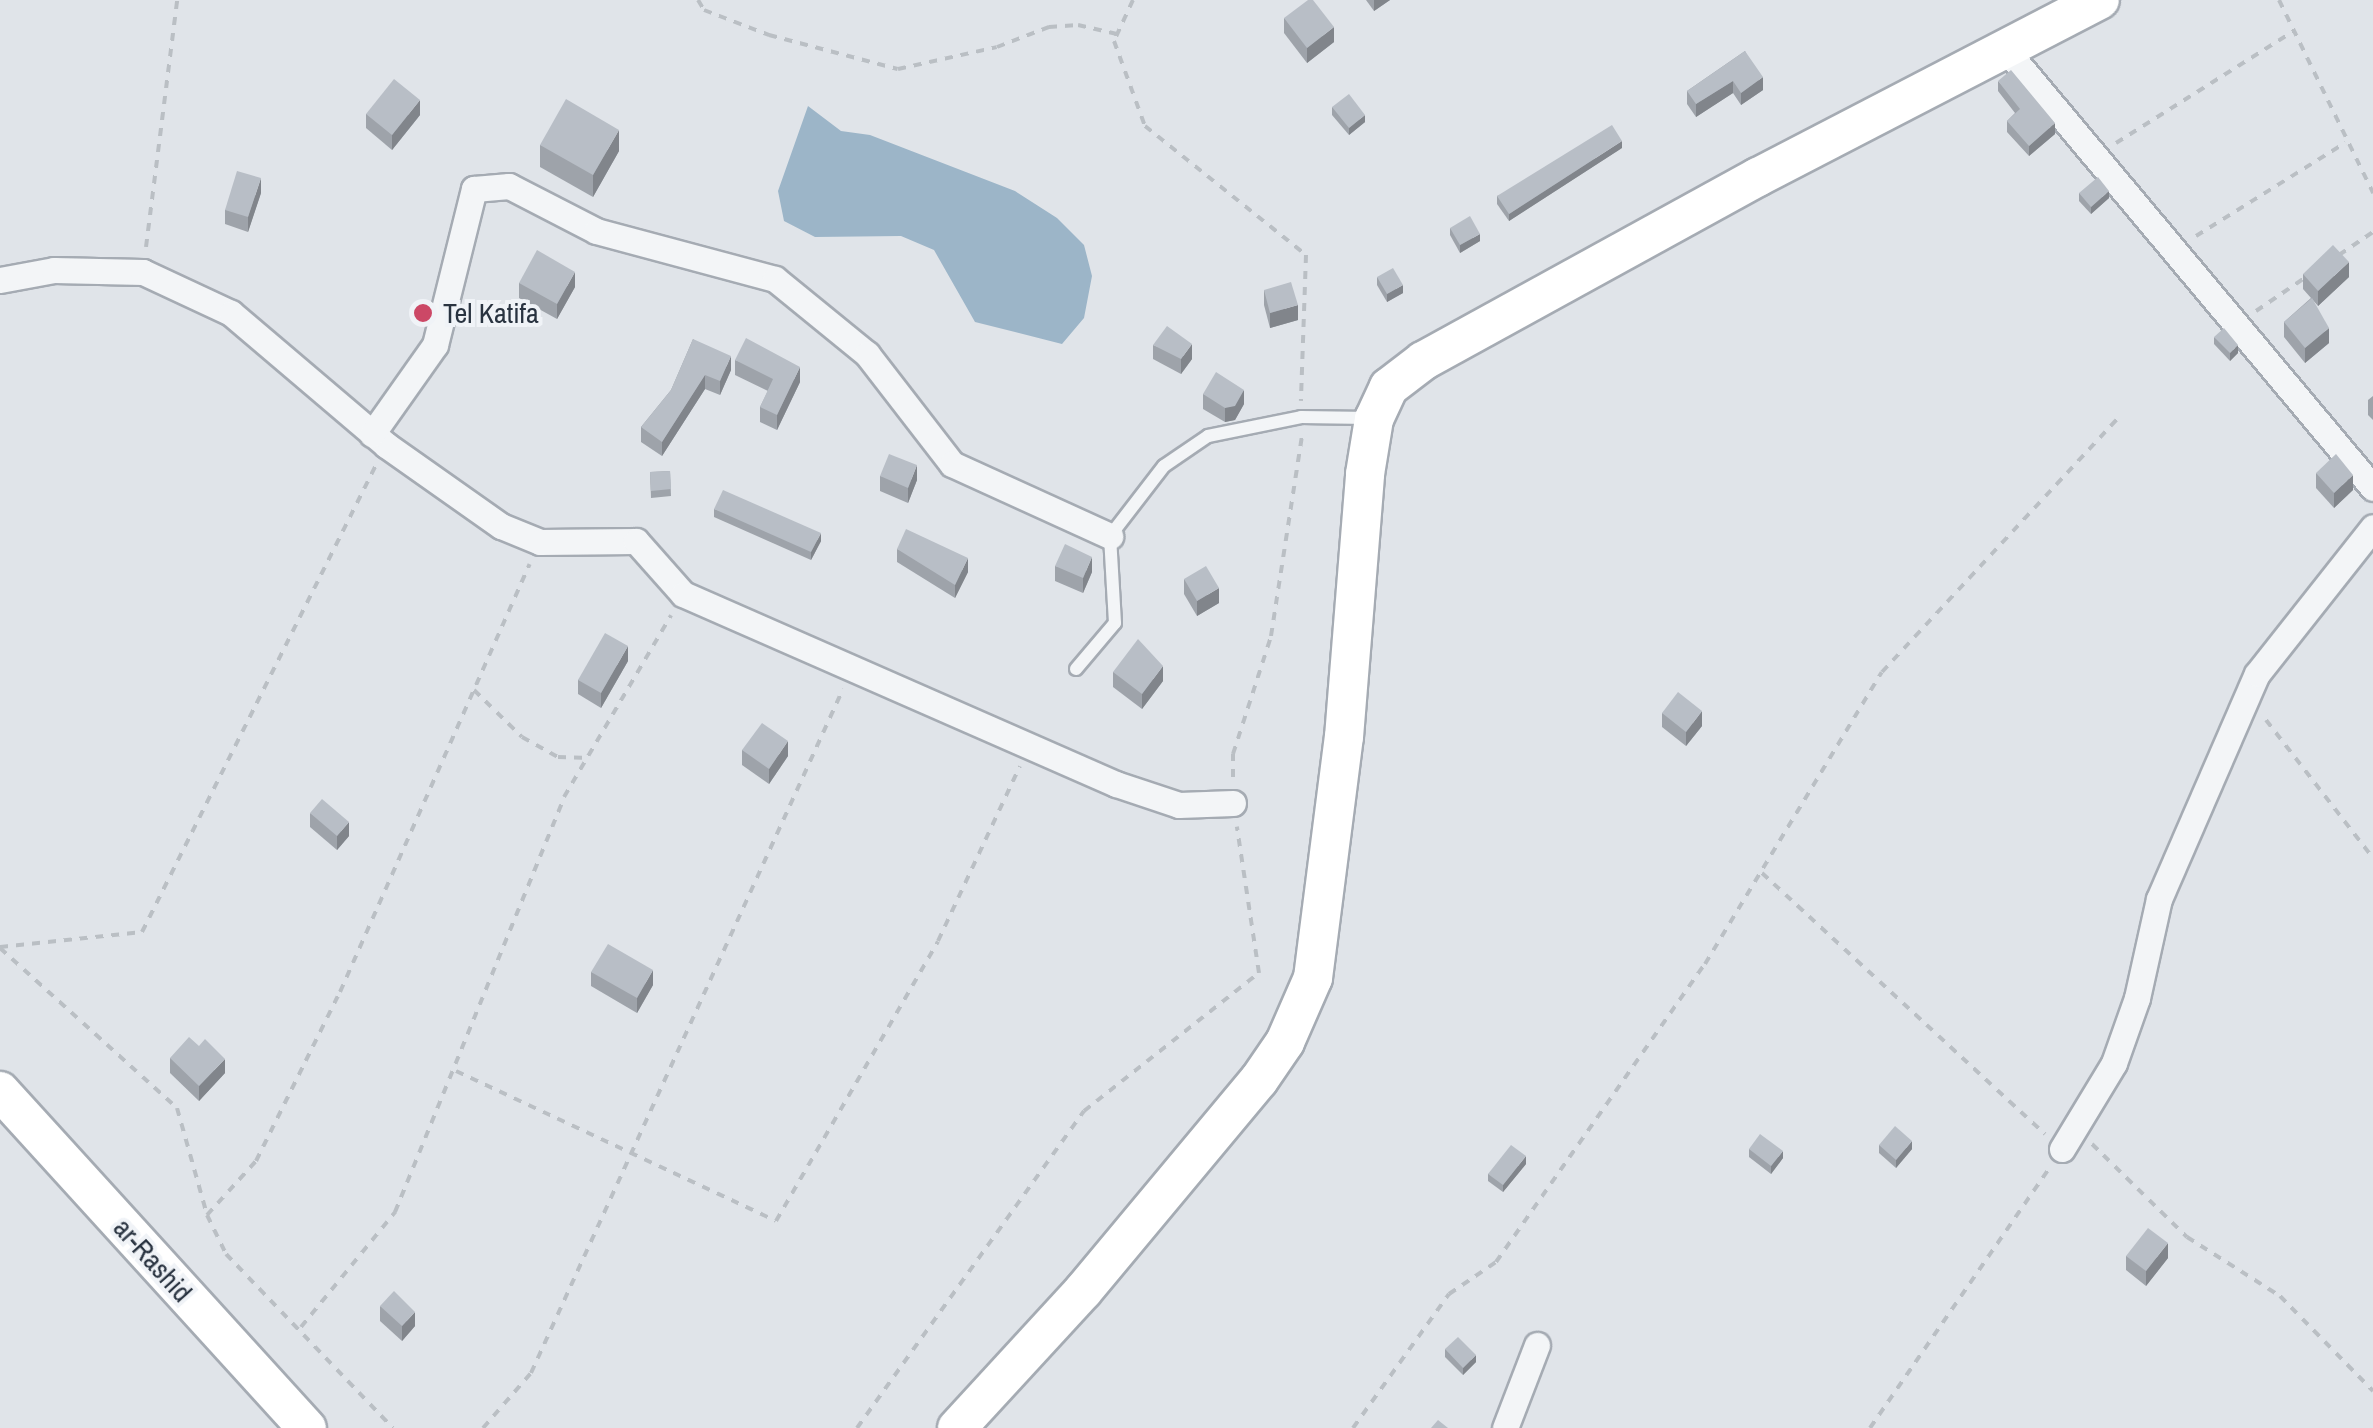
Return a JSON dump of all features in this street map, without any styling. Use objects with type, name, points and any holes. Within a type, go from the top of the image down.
[{"type":"street","points":[[957,1428],[1083,1292],[1259,1080],[1285,1042],[1312,978],[1344,738],[1374,419],[1389,387],[1424,361],[1758,177],[2008,51],[2100,0]]},
{"type":"street","points":[[2008,51],[2373,488]]},
{"type":"street","points":[[379,440],[435,345],[474,189],[509,186],[596,231],[775,279],[867,354],[952,464],[1110,536]]},
{"type":"street","points":[[0,280],[54,270],[143,272],[231,314],[379,440],[501,526],[540,542],[636,541],[683,594],[1030,745],[1180,805],[1233,803]]},
{"type":"street","points":[[2070,1140],[2114,1063],[2137,998],[2159,899],[2257,674],[2373,528]]},
{"type":"street","name":"ar-Rashid","points":[[0,1091],[307,1428]]},
{"type":"street","points":[[1505,1428],[1537,1345]]},
{"type":"lane","points":[[1076,669],[1115,622],[1110,536],[1164,466],[1208,436],[1301,417],[1374,419]]},
{"type":"path","points":[[143,272],[176,0]]},
{"type":"path","points":[[698,0],[704,10],[769,35],[898,69],[998,47],[1050,28],[1078,25],[1117,34]]},
{"type":"path","points":[[857,1428],[1084,1112],[1258,973],[1233,803],[1233,754],[1271,636],[1301,417],[1306,256],[1145,126],[1114,42],[1134,0]]},
{"type":"path","points":[[2279,0],[2373,193]]},
{"type":"path","points":[[2095,156],[2294,31]]},
{"type":"path","points":[[2176,249],[2346,142]]},
{"type":"path","points":[[2327,263],[2373,232]]},
{"type":"path","points":[[2236,324],[2312,273]]},
{"type":"path","points":[[1353,1428],[1449,1294],[1496,1262],[1762,873],[1882,672],[2118,418]]},
{"type":"path","points":[[0,948],[142,932],[379,440]]},
{"type":"path","points":[[206,1215],[256,1161],[340,992],[540,542]]},
{"type":"path","points":[[301,1327],[395,1212],[456,1071],[564,797],[683,594]]},
{"type":"path","points":[[482,1428],[531,1373],[854,667]]},
{"type":"path","points":[[474,690],[522,737],[558,757],[590,758]]},
{"type":"path","points":[[2247,696],[2373,858]]},
{"type":"path","points":[[456,1071],[776,1221],[938,941],[1030,745]]},
{"type":"path","points":[[1762,873],[2187,1237],[2280,1296],[2373,1391]]},
{"type":"path","points":[[0,948],[177,1108],[206,1215],[226,1254],[301,1327],[394,1428]]},
{"type":"path","points":[[1870,1428],[2070,1140]]},
{"type":"water","points":[[808,106],[841,131],[870,135],[1015,191],[1057,218],[1084,245],[1092,276],[1084,318],[1062,344],[975,322],[934,250],[901,236],[815,237],[784,221],[778,191]]},
{"type":"building","points":[[1313,0],[1334,27],[1307,48],[1284,18]]},
{"type":"building","points":[[1745,51],[1763,77],[1741,93],[1733,81],[1696,104],[1687,91]]},
{"type":"building","points":[[2011,70],[2055,123],[2029,146],[2007,121],[2020,109],[1998,81]]},
{"type":"building","points":[[394,79],[420,100],[392,135],[366,114]]},
{"type":"building","points":[[1349,94],[1365,115],[1349,128],[1332,107]]},
{"type":"building","points":[[566,99],[619,130],[593,175],[540,145]]},
{"type":"building","points":[[1612,125],[1622,141],[1509,214],[1497,196]]},
{"type":"building","points":[[237,171],[261,178],[248,217],[225,210]]},
{"type":"building","points":[[2098,177],[2109,191],[2091,207],[2079,193]]},
{"type":"building","points":[[1470,216],[1480,234],[1460,245],[1450,228]]},
{"type":"building","points":[[2333,245],[2349,262],[2318,291],[2303,274]]},
{"type":"building","points":[[537,250],[575,272],[557,304],[519,283]]},
{"type":"building","points":[[1393,268],[1403,285],[1387,294],[1377,277]]},
{"type":"building","points":[[1291,282],[1298,305],[1270,313],[1264,290]]},
{"type":"building","points":[[2312,298],[2329,328],[2305,348],[2284,322]]},
{"type":"building","points":[[1167,326],[1192,344],[1181,359],[1153,345]]},
{"type":"building","points":[[2224,328],[2238,345],[2230,353],[2214,337]]},
{"type":"building","points":[[746,338],[800,367],[777,415],[760,407],[773,379],[735,360]]},
{"type":"building","points":[[693,339],[731,356],[720,381],[705,375],[662,442],[641,427],[671,390]]},
{"type":"building","points":[[1216,372],[1244,390],[1235,406],[1225,408],[1203,394]]},
{"type":"building","points":[[889,454],[917,465],[908,488],[880,476]]},
{"type":"building","points":[[2336,454],[2353,475],[2334,493],[2316,473]]},
{"type":"building","points":[[670,471],[671,489],[651,491],[650,472]]},
{"type":"building","points":[[723,490],[821,533],[811,552],[714,509]]},
{"type":"building","points":[[906,529],[968,558],[955,585],[897,549]]},
{"type":"building","points":[[1065,544],[1092,557],[1083,578],[1055,566]]},
{"type":"building","points":[[1206,566],[1219,588],[1197,601],[1184,579]]},
{"type":"building","points":[[605,633],[628,646],[601,693],[578,680]]},
{"type":"building","points":[[1138,639],[1163,666],[1142,694],[1113,672]]},
{"type":"building","points":[[1678,692],[1702,711],[1686,732],[1662,713]]},
{"type":"building","points":[[762,723],[788,741],[769,769],[742,750]]},
{"type":"building","points":[[322,799],[349,822],[337,836],[310,813]]},
{"type":"building","points":[[608,944],[653,970],[637,998],[591,972]]},
{"type":"building","points":[[189,1037],[199,1046],[205,1039],[225,1059],[199,1086],[170,1058]]},
{"type":"building","points":[[1895,1126],[1912,1141],[1896,1160],[1879,1145]]},
{"type":"building","points":[[1760,1134],[1783,1151],[1771,1166],[1749,1149]]},
{"type":"building","points":[[1511,1145],[1526,1156],[1503,1185],[1488,1174]]},
{"type":"building","points":[[2148,1228],[2168,1243],[2146,1271],[2126,1256]]},
{"type":"building","points":[[394,1291],[415,1312],[402,1326],[380,1306]]},
{"type":"building","points":[[1458,1337],[1476,1355],[1463,1368],[1445,1349]]},
{"type":"building","points":[[1438,1420],[1448,1428],[1431,1428]]},
{"type":"place","name":"Tel Katifa","points":[[423,313]]}]
